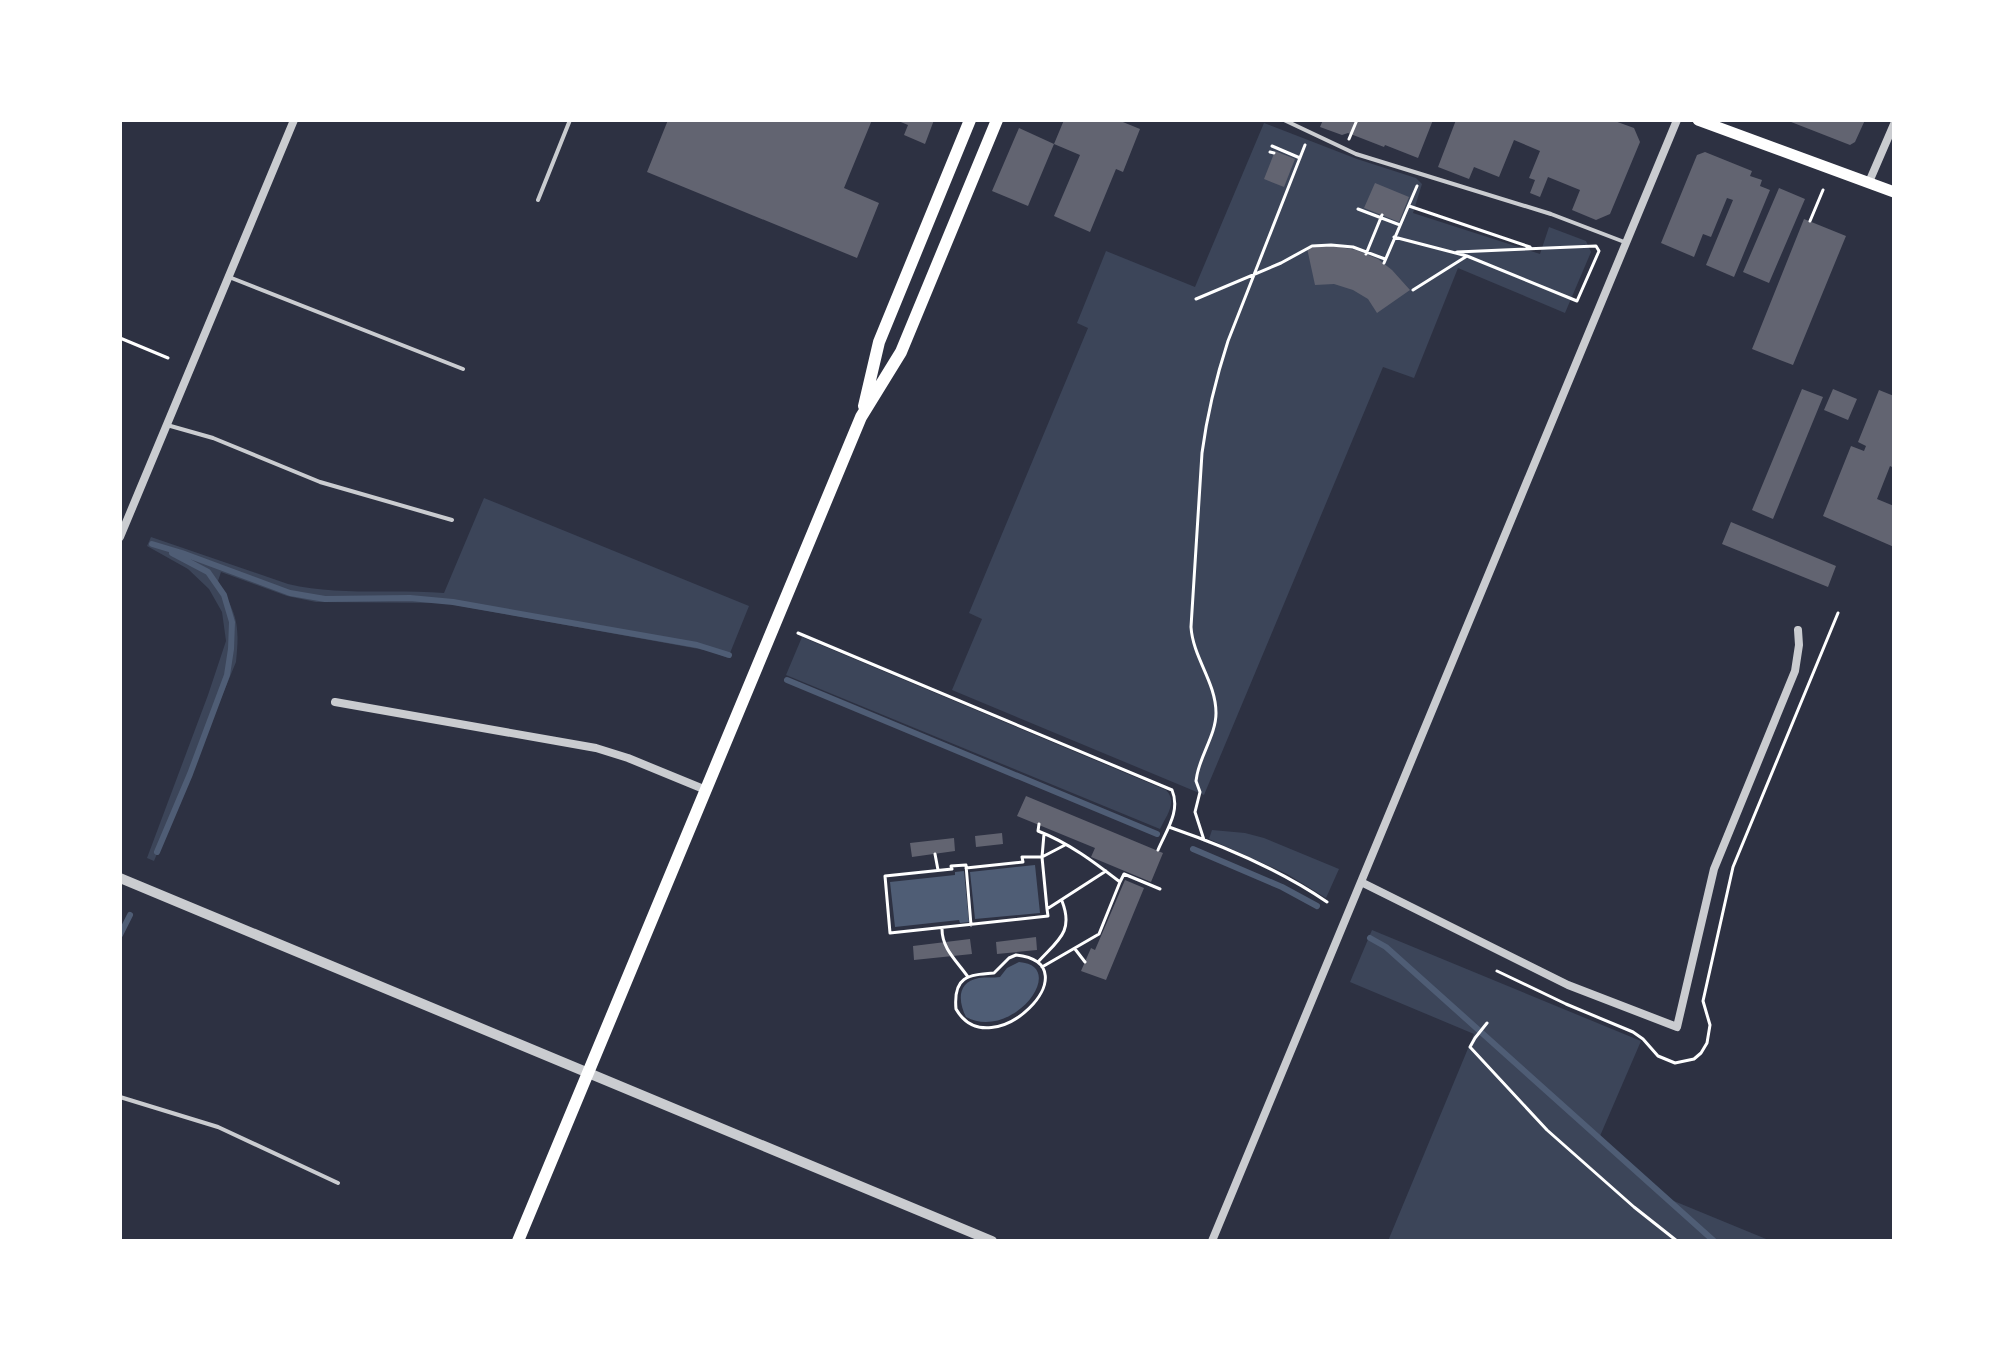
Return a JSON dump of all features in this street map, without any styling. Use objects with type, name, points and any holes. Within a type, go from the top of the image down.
[{"type":"main road","points":[[861,417],[879,342],[970,120]]},
{"type":"main road","points":[[518,1241],[861,417],[901,352],[997,120]]},
{"type":"main road","points":[[1698,120],[1894,192]]},
{"type":"street","points":[[120,537],[294,120]]},
{"type":"street","points":[[1212,1241],[1677,120]]},
{"type":"street","points":[[1869,182],[1894,124]]},
{"type":"street","points":[[1361,882],[1568,985],[1677,1027],[1714,869],[1795,671],[1798,630]]},
{"type":"street","points":[[335,702],[596,748],[706,790]]},
{"type":"street","points":[[120,878],[992,1241]]},
{"type":"lane","points":[[538,200],[570,120]]},
{"type":"lane","points":[[1284,120],[1356,154],[1551,214],[1627,243]]},
{"type":"lane","points":[[229,277],[463,369]]},
{"type":"lane","points":[[167,425],[213,438],[320,482],[452,520]]},
{"type":"lane","points":[[120,1097],[218,1127],[338,1183]]},
{"type":"path","points":[[1204,840],[1195,812],[1200,792],[1197,775],[1215,723],[1216,709],[1210,683],[1195,651],[1191,627],[1202,453],[1228,341],[1305,145]]},
{"type":"path","points":[[1272,146],[1297,161]]},
{"type":"path","points":[[1196,299],[1312,246],[1344,245],[1384,261],[1414,200],[1418,183]]},
{"type":"path","points":[[1810,221],[1823,190]]},
{"type":"path","points":[[1409,206],[1535,249]]},
{"type":"path","points":[[1358,209],[1400,225]]},
{"type":"path","points":[[1367,252],[1381,216]]},
{"type":"path","points":[[1394,237],[1457,252],[1577,301],[1599,251],[1596,246],[1457,252]]},
{"type":"path","points":[[1413,290],[1467,256]]},
{"type":"path","points":[[120,338],[168,358]]},
{"type":"path","points":[[798,633],[1172,790],[1175,806],[1158,850]]},
{"type":"path","points":[[1039,824],[1038,831],[1067,844],[1120,882]]},
{"type":"path","points":[[1168,827],[1297,882],[1327,902]]},
{"type":"path","points":[[971,925],[966,865],[885,876],[890,933],[971,925],[1048,916],[1042,857],[1045,834]]},
{"type":"path","points":[[966,868],[1023,862],[1022,857],[1042,857],[1067,844]]},
{"type":"path","points":[[935,854],[938,870]]},
{"type":"path","points":[[1047,909],[1106,871]]},
{"type":"path","points":[[1042,967],[1099,934],[1124,874],[1160,889]]},
{"type":"path","points":[[1038,962],[1065,933],[1067,918],[1062,900]]},
{"type":"path","points":[[942,928],[945,946],[968,977]]},
{"type":"path","points":[[1074,948],[1085,962]]},
{"type":"path","points":[[1016,955],[1032,958],[1042,967],[1043,989],[1034,1004],[1020,1016],[983,1028],[966,1021],[956,1009],[958,987],[968,977],[994,973],[1016,955]]},
{"type":"path","points":[[1487,1023],[1470,1047],[1547,1130],[1677,1241]]},
{"type":"shaded area","points":[[1264,123],[1416,178],[1422,184],[1413,213],[1540,254],[1549,227],[1586,241],[1591,252],[1565,313],[1458,268],[1414,378],[1383,367],[1204,795],[952,690],[982,619],[969,613],[1088,328],[1077,323],[1106,251],[1195,287]]},
{"type":"shaded area","points":[[484,498],[749,606],[728,658],[710,651],[444,603],[316,602],[287,596],[221,572],[218,581],[237,628],[236,662],[154,861],[147,858],[226,641],[222,612],[209,589],[188,569],[147,546],[151,537],[307,588],[444,593]]},
{"type":"shaded area","points":[[802,637],[1166,790],[1171,799],[1168,814],[1160,829],[786,675]]},
{"type":"shaded area","points":[[1212,830],[1264,838],[1339,869],[1326,898],[1287,874],[1209,839]]},
{"type":"shaded area","points":[[1035,865],[1040,913],[975,919],[970,872]]},
{"type":"shaded area","points":[[964,871],[969,922],[960,923],[959,920],[895,927],[890,882],[955,875],[955,872]]},
{"type":"shaded area","points":[[1372,930],[1641,1041],[1600,1136],[1669,1199],[1771,1241],[1388,1241],[1474,1034],[1350,982]]},
{"type":"shaded area","points":[[1019,962],[1033,967],[1039,976],[1037,988],[1029,1000],[1001,1020],[984,1022],[966,1017],[961,999],[963,988],[972,980],[1000,977],[1007,968]]},
{"type":"building","points":[[668,120],[872,120],[844,188],[879,203],[857,258],[647,172]]},
{"type":"building","points":[[896,120],[934,120],[925,144],[904,135],[908,125]]},
{"type":"building","points":[[1064,120],[1118,120],[1140,129],[1123,172],[1116,169],[1090,232],[1054,216],[1080,155],[1054,144]]},
{"type":"building","points":[[1323,120],[1433,120],[1418,158],[1348,133],[1342,135],[1320,127]]},
{"type":"building","points":[[1456,120],[1612,120],[1634,128],[1640,142],[1610,214],[1596,220],[1572,210],[1580,190],[1548,177],[1540,197],[1530,193],[1535,180],[1529,178],[1540,151],[1514,140],[1499,177],[1474,167],[1469,179],[1438,167]]},
{"type":"building","points":[[1786,120],[1865,120],[1855,142],[1850,145]]},
{"type":"building","points":[[1019,128],[1054,144],[1028,206],[992,191]]},
{"type":"building","points":[[1275,151],[1295,159],[1284,187],[1264,179]]},
{"type":"building","points":[[1705,152],[1752,171],[1750,176],[1762,180],[1760,186],[1770,190],[1734,277],[1706,265],[1733,200],[1727,198],[1711,237],[1703,234],[1694,257],[1661,243],[1697,155]]},
{"type":"building","points":[[1375,183],[1409,197],[1399,222],[1364,208]]},
{"type":"building","points":[[1779,188],[1805,199],[1769,283],[1743,272]]},
{"type":"building","points":[[1804,219],[1846,236],[1793,365],[1752,349]]},
{"type":"building","points":[[1334,246],[1378,259],[1410,290],[1377,313],[1368,299],[1353,290],[1334,284],[1315,285],[1307,248]]},
{"type":"building","points":[[1802,389],[1823,397],[1773,519],[1752,510]]},
{"type":"building","points":[[1833,389],[1857,399],[1848,420],[1824,410]]},
{"type":"building","points":[[1879,390],[1894,396],[1894,468],[1890,466],[1877,499],[1894,506],[1894,547],[1823,516],[1851,446],[1864,451],[1866,446],[1858,442]]},
{"type":"building","points":[[1731,522],[1836,566],[1828,587],[1722,544]]},
{"type":"building","points":[[1026,796],[1163,853],[1151,882],[1091,857],[1095,848],[1017,816]]},
{"type":"building","points":[[1002,833],[1003,844],[976,847],[975,836]]},
{"type":"building","points":[[954,838],[955,851],[912,857],[910,843]]},
{"type":"building","points":[[1125,880],[1144,888],[1106,980],[1081,971],[1091,948],[1095,950]]},
{"type":"building","points":[[1036,937],[1037,950],[997,954],[996,942]]},
{"type":"building","points":[[970,939],[972,954],[914,960],[913,946]]},
{"type":"waterway","points":[[152,544],[290,593],[325,599],[410,598],[453,602],[697,645],[729,655]]},
{"type":"waterway","points":[[157,852],[227,675],[231,649],[232,622],[224,595],[208,572],[172,553]]},
{"type":"waterway","points":[[787,680],[1157,834]]},
{"type":"waterway","points":[[1193,849],[1282,887],[1317,906]]},
{"type":"waterway","points":[[120,935],[130,915]]},
{"type":"waterway","points":[[1370,938],[1386,947],[1714,1241]]}]
